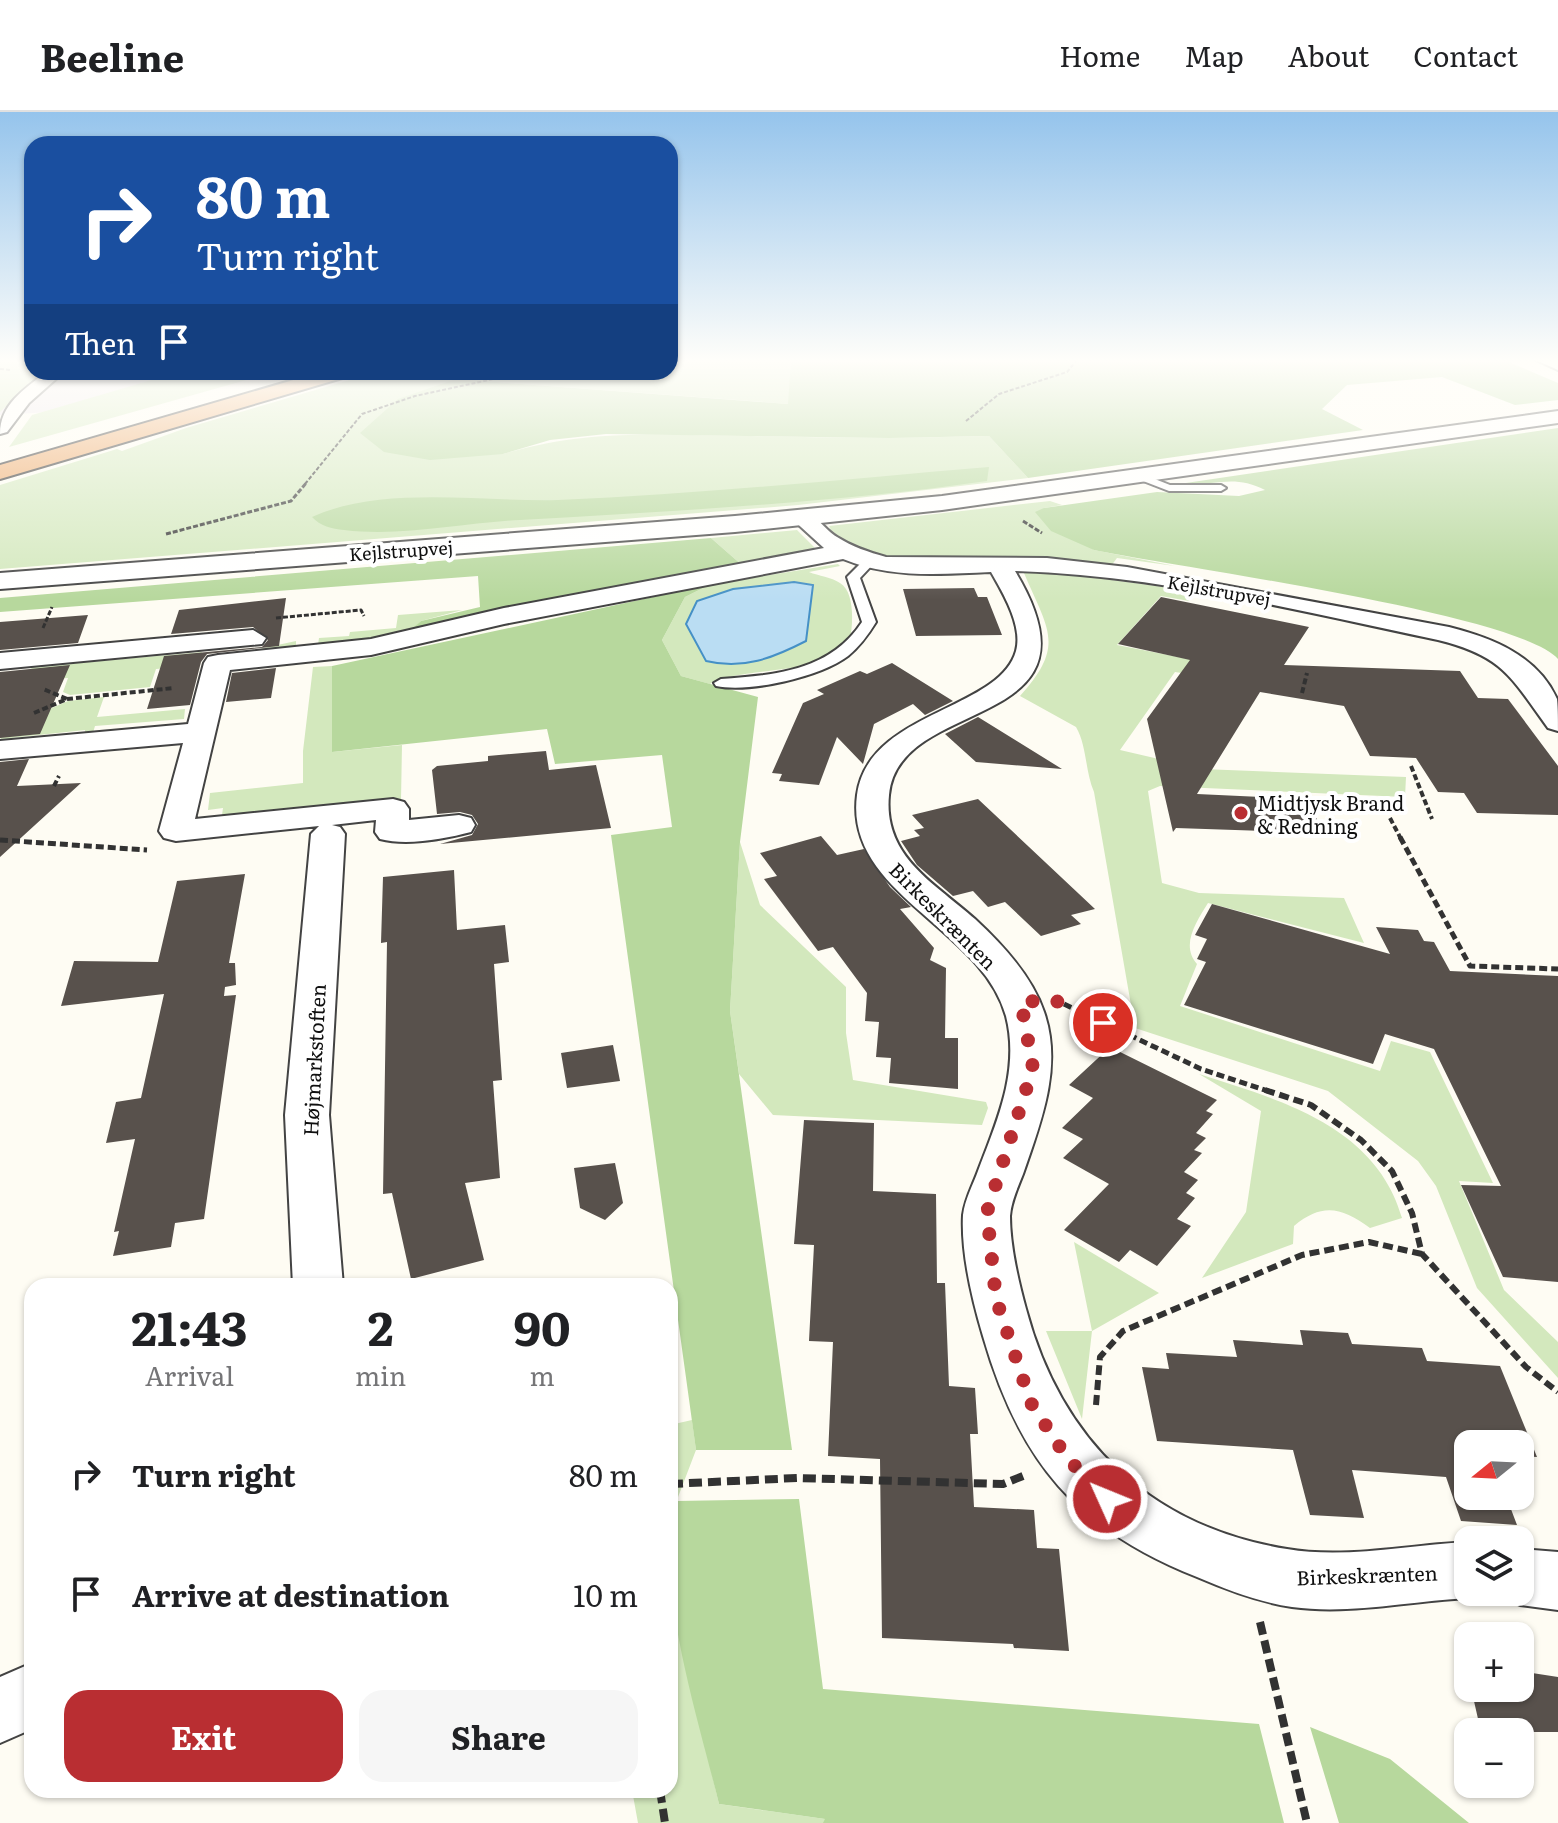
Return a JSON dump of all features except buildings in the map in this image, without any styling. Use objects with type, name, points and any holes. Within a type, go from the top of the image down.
[{"type":"highway","points":[[0,458],[64,440]]},
{"type":"highway","points":[[0,472],[110,440]]},
{"type":"street","name":"Kejlstrupvej","points":[[0,581],[801,517],[1142,477],[1400,440]]},
{"type":"street","name":"Kejlstrupvej","points":[[801,517],[822,540],[842,552],[870,561],[915,567],[1044,564],[1096,570],[1260,597],[1461,638],[1513,662],[1558,722]]},
{"type":"street","points":[[0,661],[238,650],[360,649],[575,601],[805,562],[842,552]]},
{"type":"street","name":"Birkeskrænten","points":[[999,565],[1029,634],[1029,656],[1018,672],[999,688],[924,730],[887,760],[873,787],[871,823],[887,858],[919,894],[961,926],[995,963],[1021,1002],[1033,1068],[987,1212],[996,1299],[1031,1403],[1086,1481],[1129,1518],[1176,1543],[1251,1570],[1307,1580],[1454,1571]]},
{"type":"street","points":[[344,629],[238,650],[218,663],[176,831],[393,809],[392,832],[459,825]]},
{"type":"street","points":[[0,750],[202,732]]},
{"type":"street","name":"Højmarkstoften","points":[[317,1278],[307,1115],[328,834]]},
{"type":"street","points":[[1534,1578],[1558,1581]]},
{"type":"street","points":[[0,1711],[24,1699]]},
{"type":"lane","points":[[1142,477],[1169,488],[1221,488]]},
{"type":"lane","points":[[721,683],[792,675],[839,657],[860,641],[869,622],[853,577],[870,561]]},
{"type":"path","points":[[159,536],[291,501],[341,440]]},
{"type":"path","points":[[1302,693],[1307,673]]},
{"type":"path","points":[[30,684],[67,699]]},
{"type":"path","points":[[27,716],[67,699],[213,685]]},
{"type":"path","points":[[1411,766],[1432,819]]},
{"type":"path","points":[[1390,818],[1470,966],[1558,969]]},
{"type":"path","points":[[1021,1002],[1054,1000],[1201,1069],[1311,1105],[1361,1140],[1392,1171],[1412,1213],[1422,1254],[1526,1367],[1558,1392]]},
{"type":"path","points":[[678,1484],[797,1478],[1003,1484],[1067,1458],[1104,1435],[1096,1405],[1100,1357],[1123,1331],[1302,1255],[1369,1242],[1422,1254]]},
{"type":"path","points":[[1251,1570],[1307,1823]]},
{"type":"path","points":[[661,1798],[665,1823]]},
{"type":"green space","points":[[14,440],[34,440],[9,447]]},
{"type":"green space","points":[[153,440],[494,440],[503,454],[568,440],[993,440],[1028,478],[798,505],[0,569],[0,485],[117,449],[122,451]]},
{"type":"green space","points":[[369,440],[551,440],[503,454],[430,460],[384,452]]},
{"type":"green space","points":[[993,440],[1294,440],[1028,478]]},
{"type":"green space","points":[[1478,440],[1558,440],[1558,659],[1530,642],[1480,625],[1415,609],[1094,550],[1051,531],[1035,512],[1044,508],[1157,492],[1239,496],[1265,490],[1233,481],[1179,484]]},
{"type":"green space","points":[[989,467],[987,481],[871,495],[432,529],[366,532],[335,529],[322,525],[312,517],[340,507],[400,498],[558,500]]},
{"type":"green space","points":[[1050,501],[1062,505],[1044,508],[1094,550],[1175,566],[1117,558],[1111,566],[1052,561],[962,563],[904,560],[871,555],[836,540],[829,526]]},
{"type":"green space","points":[[797,530],[817,550],[743,566],[711,538]]},
{"type":"green space","points":[[711,538],[743,566],[428,629],[412,629],[421,621],[480,607],[478,576],[0,612],[0,598]]},
{"type":"green space","points":[[840,566],[809,572],[845,587],[851,601],[850,639],[835,651],[807,665],[727,677],[710,684],[681,676],[662,640],[685,597],[709,585]]},
{"type":"green space","points":[[1038,570],[1193,591],[1189,601],[1161,596],[1117,645],[1302,681],[1295,690],[1175,672],[1120,750],[1202,769],[1406,777],[1405,797],[1160,786],[1148,791],[1162,883],[1199,893],[1344,898],[1364,943],[1208,903],[1192,933],[1190,949],[1197,964],[1180,1006],[1380,1071],[1391,1041],[1430,1052],[1493,1183],[1459,1181],[1504,1290],[1558,1342],[1558,1378],[1477,1288],[1436,1186],[1418,1161],[1328,1091],[1135,1028],[1094,792],[1080,734],[1076,727],[1020,696],[1034,678],[1048,650],[1045,624],[1024,573]]},
{"type":"green space","points":[[709,585],[685,597],[662,640],[681,676],[758,697],[740,842],[730,1011],[792,1450],[696,1450],[678,1320],[678,1278],[672,1278],[611,835],[672,827],[662,755],[555,764],[547,729],[332,752],[332,666]]},
{"type":"green space","points":[[462,610],[421,621],[413,629],[428,629],[389,640],[262,652],[259,649],[296,641],[296,647],[318,645],[319,638],[396,628],[398,615]]},
{"type":"green space","points":[[202,652],[197,666],[156,669],[150,687],[70,695],[63,692],[68,678],[35,680],[27,677],[32,667]]},
{"type":"green space","points":[[332,666],[332,752],[402,745],[401,800],[222,815],[223,808],[208,810],[210,793],[303,783],[303,751],[313,667]]},
{"type":"green space","points":[[104,697],[97,717],[185,709],[184,719],[95,726],[91,739],[85,740],[85,730],[11,738],[10,741],[0,742],[3,729],[68,701]]},
{"type":"green space","points":[[740,842],[760,905],[846,987],[846,1033],[853,1080],[986,1102],[988,1108],[982,1125],[773,1115],[739,1074],[730,1011]]},
{"type":"green space","points":[[1199,1074],[1292,1107],[1348,1139],[1371,1160],[1389,1186],[1402,1218],[1370,1228],[1341,1212],[1314,1213],[1294,1226],[1293,1244],[1202,1278],[1246,1212],[1261,1111]]},
{"type":"green space","points":[[1074,1242],[1159,1293],[1092,1331]]},
{"type":"green space","points":[[1046,1331],[1092,1331],[1082,1419]]},
{"type":"green space","points":[[692,1420],[696,1450],[678,1497],[678,1423]]},
{"type":"green space","points":[[799,1499],[823,1689],[1259,1724],[1284,1823],[823,1823],[825,1819],[719,1804],[678,1633],[678,1501]]},
{"type":"green space","points":[[678,1629],[719,1804],[853,1823],[638,1823],[633,1798],[678,1798]]},
{"type":"green space","points":[[1310,1727],[1390,1759],[1469,1823],[1339,1823]]},
{"type":"water","points":[[794,582],[813,585],[806,641],[758,661],[733,664],[706,661],[686,624],[697,601],[733,589]]},
{"type":"place","name":"Midtjysk Brand & Redning","points":[[1241,813]]},
{"type":"route","points":[[1103,1023],[1054,1000],[1021,1002],[1026,1015],[1033,1068],[987,1212],[996,1299],[1031,1403],[1067,1458],[1086,1481],[1107,1499]]}]
